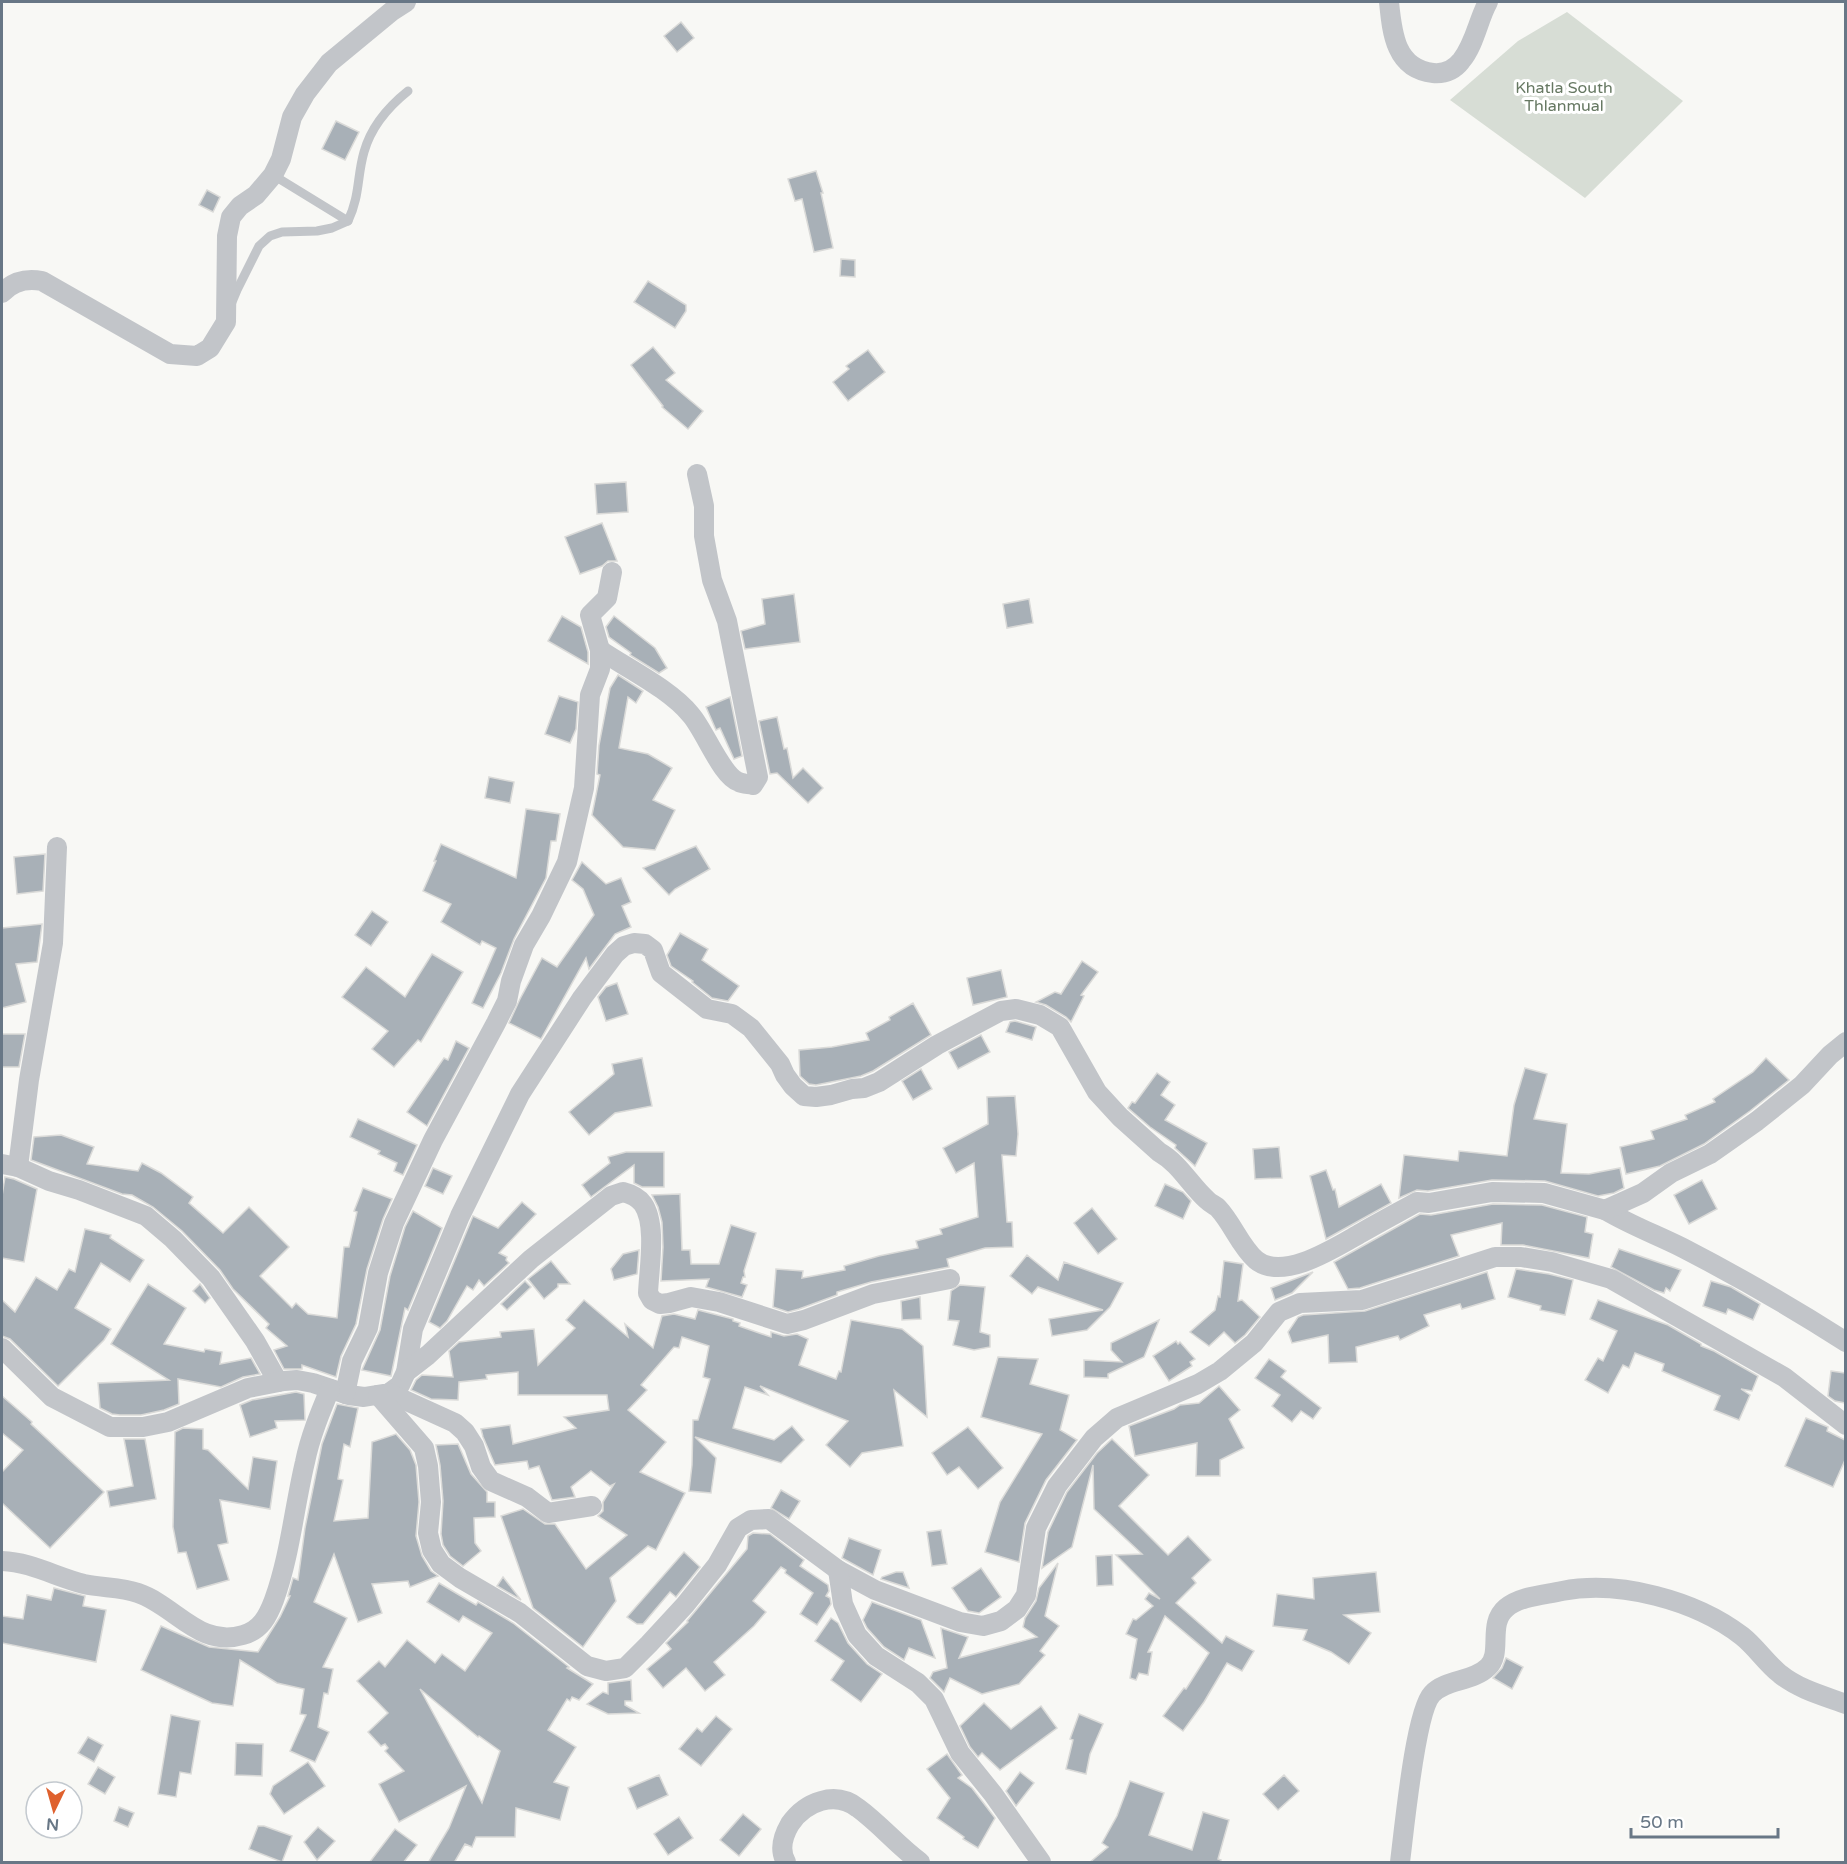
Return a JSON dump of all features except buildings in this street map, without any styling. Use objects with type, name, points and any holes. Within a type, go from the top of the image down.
[{"type":"street","points":[[2,293],[18,281],[30,279],[42,281],[170,354],[197,356],[210,348],[226,322],[227,236],[231,218],[240,206],[256,195],[273,175],[281,159],[292,117],[305,94],[329,63],[406,2]]},
{"type":"street","points":[[1389,2],[1395,39],[1402,58],[1419,71],[1435,73],[1448,72],[1460,62],[1470,46],[1488,2]]},
{"type":"street","points":[[600,650],[677,700],[691,714],[705,734],[723,770],[737,782],[753,785],[758,777],[727,621],[712,580],[704,536],[704,506],[697,474]]},
{"type":"street","points":[[2,1561],[29,1565],[94,1586],[138,1593],[193,1629],[214,1638],[233,1639],[252,1633],[264,1623],[284,1567],[305,1461],[368,1328],[378,1274],[394,1223],[433,1140],[496,1023],[507,1000],[524,945],[567,862],[584,788],[590,694],[600,669],[600,650],[590,615],[608,598],[612,572]]},
{"type":"street","points":[[57,847],[53,943],[29,1080],[10,1166],[146,1216],[173,1239],[211,1278],[255,1341],[278,1382]]},
{"type":"street","points":[[2,1348],[52,1397],[110,1427],[143,1427],[168,1422],[248,1388],[278,1382],[297,1380],[364,1397],[384,1394],[400,1385],[406,1372],[413,1329],[423,1302],[460,1216],[520,1094],[576,1007],[615,954],[624,946],[634,943],[645,944],[653,950],[661,973],[707,1009],[732,1014],[751,1028],[780,1064],[789,1080],[804,1096],[831,1095],[864,1088],[879,1082],[937,1045],[1001,1011],[1016,1009],[1046,1018],[1060,1027],[1096,1092],[1120,1117],[1170,1158],[1209,1202],[1220,1210],[1247,1250],[1266,1266],[1278,1268],[1290,1266],[1334,1250],[1417,1202],[1429,1203],[1492,1192],[1544,1192],[1605,1210],[1741,1278],[1792,1307],[1845,1342]]},
{"type":"street","points":[[1605,1210],[1643,1193],[1671,1173],[1692,1165],[1710,1154],[1757,1121],[1802,1085],[1845,1042]]},
{"type":"street","points":[[406,1372],[428,1355],[531,1259],[611,1196],[623,1192],[635,1196],[644,1205],[651,1227],[648,1293],[652,1300],[660,1304],[692,1297],[719,1302],[787,1324],[804,1320],[873,1294],[950,1278]]},
{"type":"street","points":[[384,1394],[424,1448],[431,1502],[428,1533],[432,1550],[441,1564],[460,1578],[520,1613],[587,1666],[606,1671],[625,1668],[685,1605],[717,1565],[738,1528],[751,1520],[769,1519],[838,1570],[875,1590],[960,1622],[983,1626],[1001,1621],[1017,1609],[1026,1594],[1036,1528],[1057,1486],[1094,1438],[1117,1418],[1198,1384],[1220,1371],[1254,1343],[1279,1312],[1300,1303],[1362,1300],[1495,1257],[1521,1257],[1552,1262],[1611,1279],[1784,1377],[1845,1425]]},
{"type":"street","points":[[384,1394],[455,1423],[465,1432],[474,1446],[481,1467],[491,1481],[527,1497],[548,1514],[592,1506]]},
{"type":"street","points":[[838,1570],[843,1604],[856,1635],[876,1656],[918,1683],[934,1699],[960,1753],[993,1794],[1041,1863]]},
{"type":"street","points":[[1400,1863],[1420,1719],[1431,1695],[1440,1689],[1470,1678],[1490,1666],[1494,1655],[1497,1618],[1506,1608],[1522,1600],[1571,1589],[1601,1588],[1631,1591],[1693,1607],[1741,1635],[1779,1674],[1798,1685],[1845,1704]]},
{"type":"street","points":[[786,1863],[782,1856],[783,1835],[797,1815],[814,1802],[828,1800],[857,1806],[920,1863]]},
{"type":"lane","points":[[226,322],[237,290],[259,246],[270,236],[282,232],[333,228],[348,221],[354,208],[364,153],[370,136],[389,107],[408,91]]},
{"type":"lane","points":[[273,175],[348,221]]},
{"type":"green space","name":"Khatla South Thlanmual","points":[[1567,12],[1683,101],[1585,198],[1450,100],[1518,41]]}]
